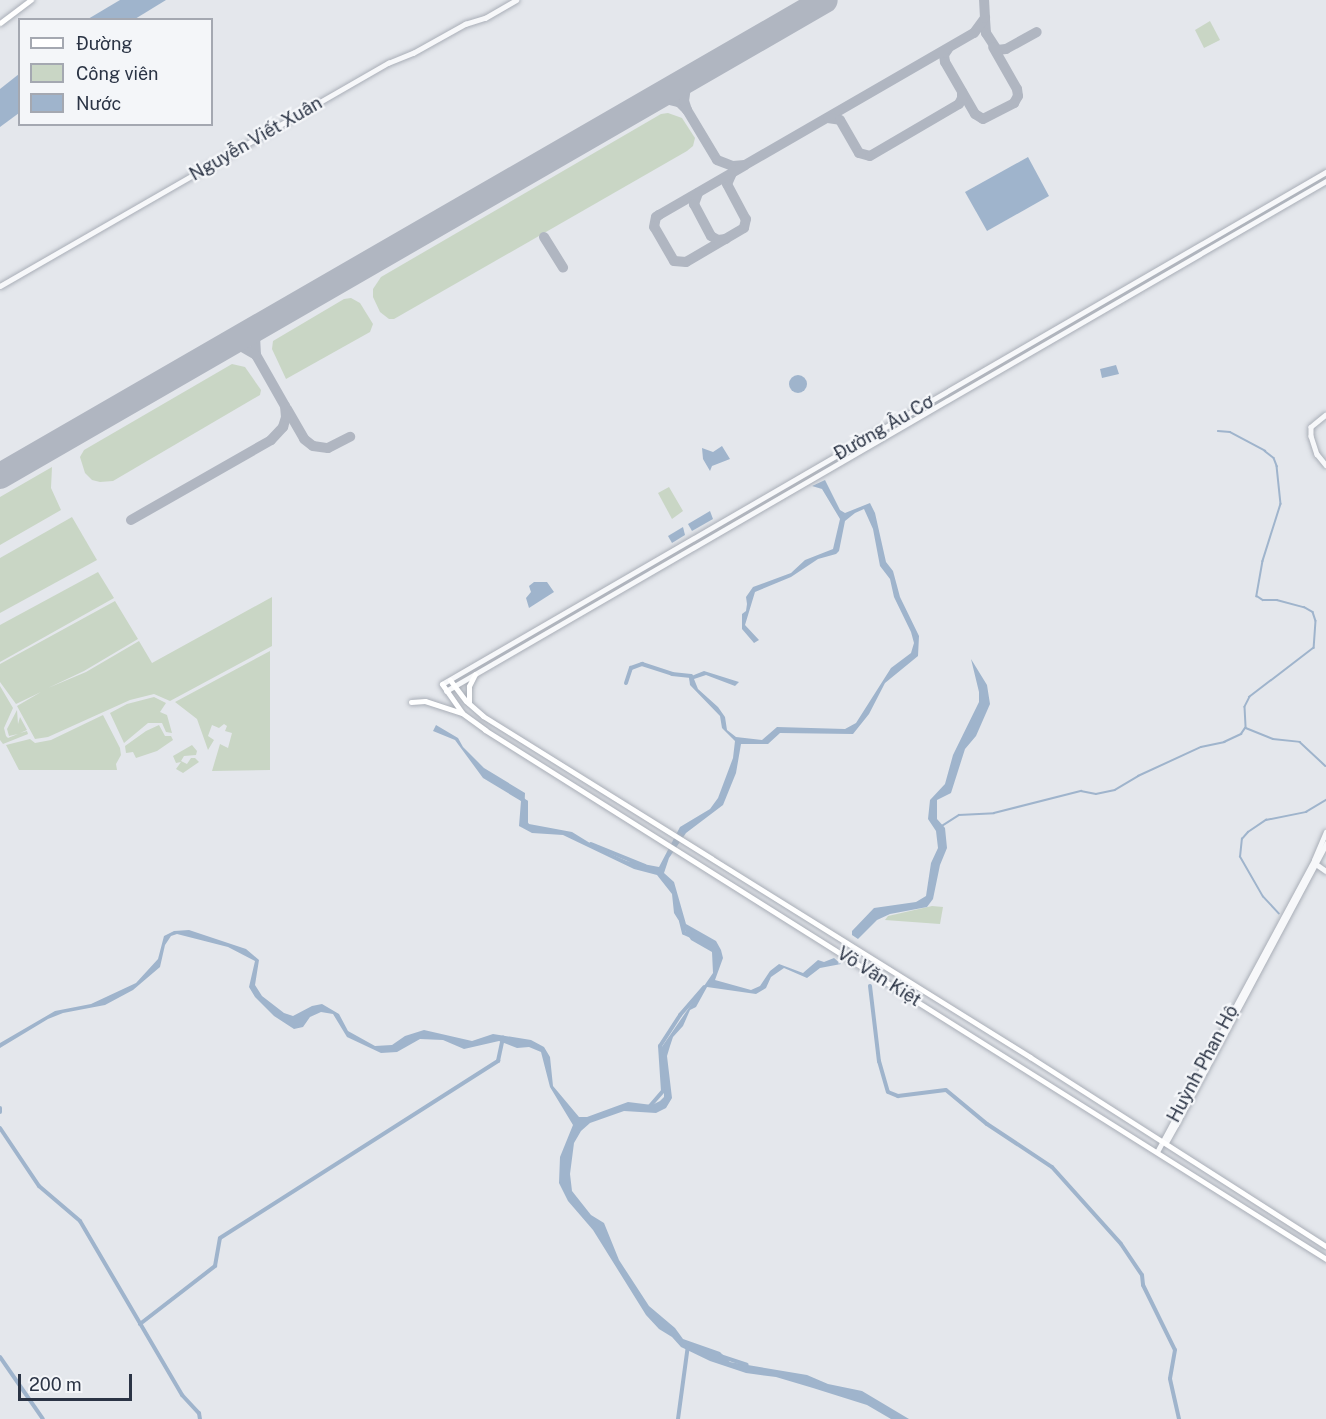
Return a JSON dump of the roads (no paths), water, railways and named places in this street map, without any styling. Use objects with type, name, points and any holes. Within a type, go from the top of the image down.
[{"type":"main road","points":[[0,23],[31,0]]},
{"type":"main road","points":[[472,707],[468,691],[475,674]]},
{"type":"main road","name":"Võ Văn Kiệt","points":[[450,680],[472,707],[575,774],[1326,1246]]},
{"type":"main road","name":"Võ Văn Kiệt","points":[[442,684],[462,713],[687,860],[919,1002],[1326,1259]]},
{"type":"main road","points":[[411,702],[436,704],[462,713]]},
{"type":"main road","points":[[919,1002],[925,994]]},
{"type":"street","name":"Nguyễn Viết Xuân","points":[[0,286],[388,63],[413,53],[465,24],[485,18],[516,0]]},
{"type":"street","name":"Đường Âu Cơ","points":[[442,684],[519,642],[1326,172]]},
{"type":"street","name":"Đường Âu Cơ","points":[[446,691],[1326,181]]},
{"type":"street","points":[[1286,196],[1291,203]]},
{"type":"street","points":[[1326,415],[1311,426],[1311,436],[1317,454],[1326,465]]},
{"type":"street","points":[[863,440],[868,448]]},
{"type":"street","points":[[519,642],[522,647]]},
{"type":"street","points":[[569,783],[575,774]]},
{"type":"street","name":"Huỳnh Phan Hộ","points":[[1163,1142],[1163,1138],[1297,892],[1326,831]]},
{"type":"street","name":"Huỳnh Phan Hộ","points":[[1163,1142],[1167,1141],[1176,1125],[1326,844]]},
{"type":"street","points":[[1316,864],[1326,871]]},
{"type":"street","points":[[1157,1152],[1163,1142]]},
{"type":"water","points":[[120,0],[166,0],[137,18],[90,18]]},
{"type":"water","points":[[18,75],[18,114],[0,127],[0,89]]},
{"type":"water","points":[[1028,157],[1049,196],[987,231],[965,192]]},
{"type":"water","points":[[1116,365],[1119,374],[1102,378],[1100,369]]},
{"type":"water","points":[[798,375],[804,378],[807,384],[804,390],[798,393],[792,390],[789,384],[792,378]]},
{"type":"water","points":[[722,446],[730,459],[712,466],[710,471],[703,459],[702,448],[713,452]]},
{"type":"water","points":[[825,480],[840,510],[845,513],[870,503],[875,513],[886,562],[893,571],[900,597],[919,636],[918,656],[885,683],[869,714],[853,734],[780,733],[768,744],[741,744],[736,773],[723,805],[686,833],[669,858],[664,873],[674,882],[686,924],[716,941],[721,950],[723,958],[715,980],[751,990],[760,986],[770,971],[779,964],[803,973],[818,960],[824,962],[834,958],[841,964],[820,968],[807,978],[784,968],[771,977],[766,988],[756,994],[707,987],[696,1007],[690,1010],[683,1026],[673,1037],[667,1056],[672,1098],[666,1108],[656,1113],[624,1111],[590,1123],[581,1131],[574,1143],[570,1174],[572,1191],[591,1215],[604,1223],[619,1260],[649,1306],[675,1328],[683,1339],[720,1352],[730,1362],[807,1375],[828,1384],[862,1391],[909,1419],[891,1419],[867,1405],[776,1377],[746,1373],[710,1361],[681,1347],[672,1337],[659,1329],[646,1315],[593,1230],[568,1201],[559,1183],[560,1157],[573,1125],[550,1087],[541,1052],[529,1047],[517,1048],[499,1041],[464,1049],[443,1040],[420,1039],[397,1052],[381,1053],[347,1037],[333,1014],[321,1012],[310,1017],[303,1027],[294,1029],[274,1016],[255,997],[249,987],[255,961],[228,947],[177,934],[171,936],[165,945],[160,967],[133,990],[105,1005],[63,1013],[48,1019],[0,1048],[0,1043],[55,1011],[91,1004],[136,983],[158,959],[164,936],[174,931],[189,930],[246,949],[259,960],[255,985],[262,996],[284,1013],[293,1016],[312,1006],[322,1004],[339,1014],[348,1031],[375,1046],[392,1045],[405,1036],[424,1030],[472,1041],[493,1034],[531,1040],[544,1047],[550,1057],[553,1086],[579,1117],[587,1117],[628,1102],[652,1105],[660,1101],[664,1097],[664,1092],[662,1057],[659,1051],[713,973],[712,952],[691,940],[674,913],[672,894],[657,875],[634,869],[563,835],[532,833],[519,826],[521,801],[483,778],[455,740],[433,731],[436,725],[458,738],[463,747],[484,768],[525,793],[524,817],[529,824],[572,832],[598,848],[627,861],[659,867],[680,827],[710,809],[718,798],[733,758],[735,741],[722,728],[720,716],[690,685],[689,677],[704,671],[739,682],[735,686],[706,675],[694,679],[698,689],[718,707],[725,717],[727,730],[736,737],[762,740],[777,727],[845,729],[856,723],[891,668],[911,653],[914,643],[911,632],[894,597],[890,579],[880,566],[873,529],[864,509],[845,521],[839,551],[836,554],[818,559],[791,577],[755,592],[745,625],[759,640],[754,643],[742,629],[742,614],[746,611],[747,604],[746,597],[753,587],[791,573],[805,560],[833,549],[840,519],[822,489],[812,486]]},
{"type":"water","points":[[710,511],[713,519],[692,531],[688,524]]},
{"type":"water","points":[[683,527],[685,535],[672,543],[668,536]]},
{"type":"water","points":[[534,582],[547,582],[554,592],[529,608],[526,598],[531,592],[529,586]]},
{"type":"water","points":[[971,659],[987,685],[990,704],[976,736],[965,749],[951,793],[937,800],[937,819],[945,828],[947,848],[940,865],[933,899],[927,907],[890,914],[877,920],[858,939],[852,935],[852,931],[874,908],[916,902],[926,896],[931,863],[938,848],[936,831],[928,819],[930,800],[945,784],[953,755],[979,702],[979,692]]},
{"type":"waterway","points":[[1218,431],[1230,432],[1265,451],[1274,458],[1277,466],[1281,504],[1263,561],[1257,596],[1263,600],[1277,600],[1304,607],[1313,612],[1316,621],[1314,648],[1250,697],[1245,707],[1246,728],[1273,739],[1300,742],[1326,766]]},
{"type":"waterway","points":[[626,683],[631,668],[642,664],[672,674],[691,676],[692,681]]},
{"type":"waterway","points":[[942,826],[959,815],[994,813],[1081,791],[1096,794],[1115,790],[1138,776],[1201,747],[1224,742],[1241,734],[1245,728]]},
{"type":"waterway","points":[[522,799],[526,802],[526,823]]},
{"type":"waterway","points":[[1279,914],[1263,897],[1240,857],[1242,839],[1266,820],[1306,812],[1326,800]]},
{"type":"waterway","points":[[591,844],[645,866]]},
{"type":"waterway","points":[[681,921],[684,933],[691,936]]},
{"type":"waterway","points":[[870,986],[879,1061],[888,1092],[898,1096],[946,1090],[987,1124],[1052,1167],[1121,1244],[1142,1275],[1143,1285],[1175,1350],[1170,1379],[1179,1419]]},
{"type":"waterway","points":[[650,1106],[663,1091],[660,1046],[680,1015],[704,987]]},
{"type":"waterway","points":[[140,1324],[215,1266],[220,1238],[498,1061],[503,1038]]},
{"type":"waterway","points":[[0,1128],[39,1186],[80,1221],[182,1395],[199,1413],[200,1419]]},
{"type":"waterway","points":[[678,1419],[688,1345]]},
{"type":"waterway","points":[[720,1356],[747,1365]]},
{"type":"waterway","points":[[0,1357],[43,1419]]}]
